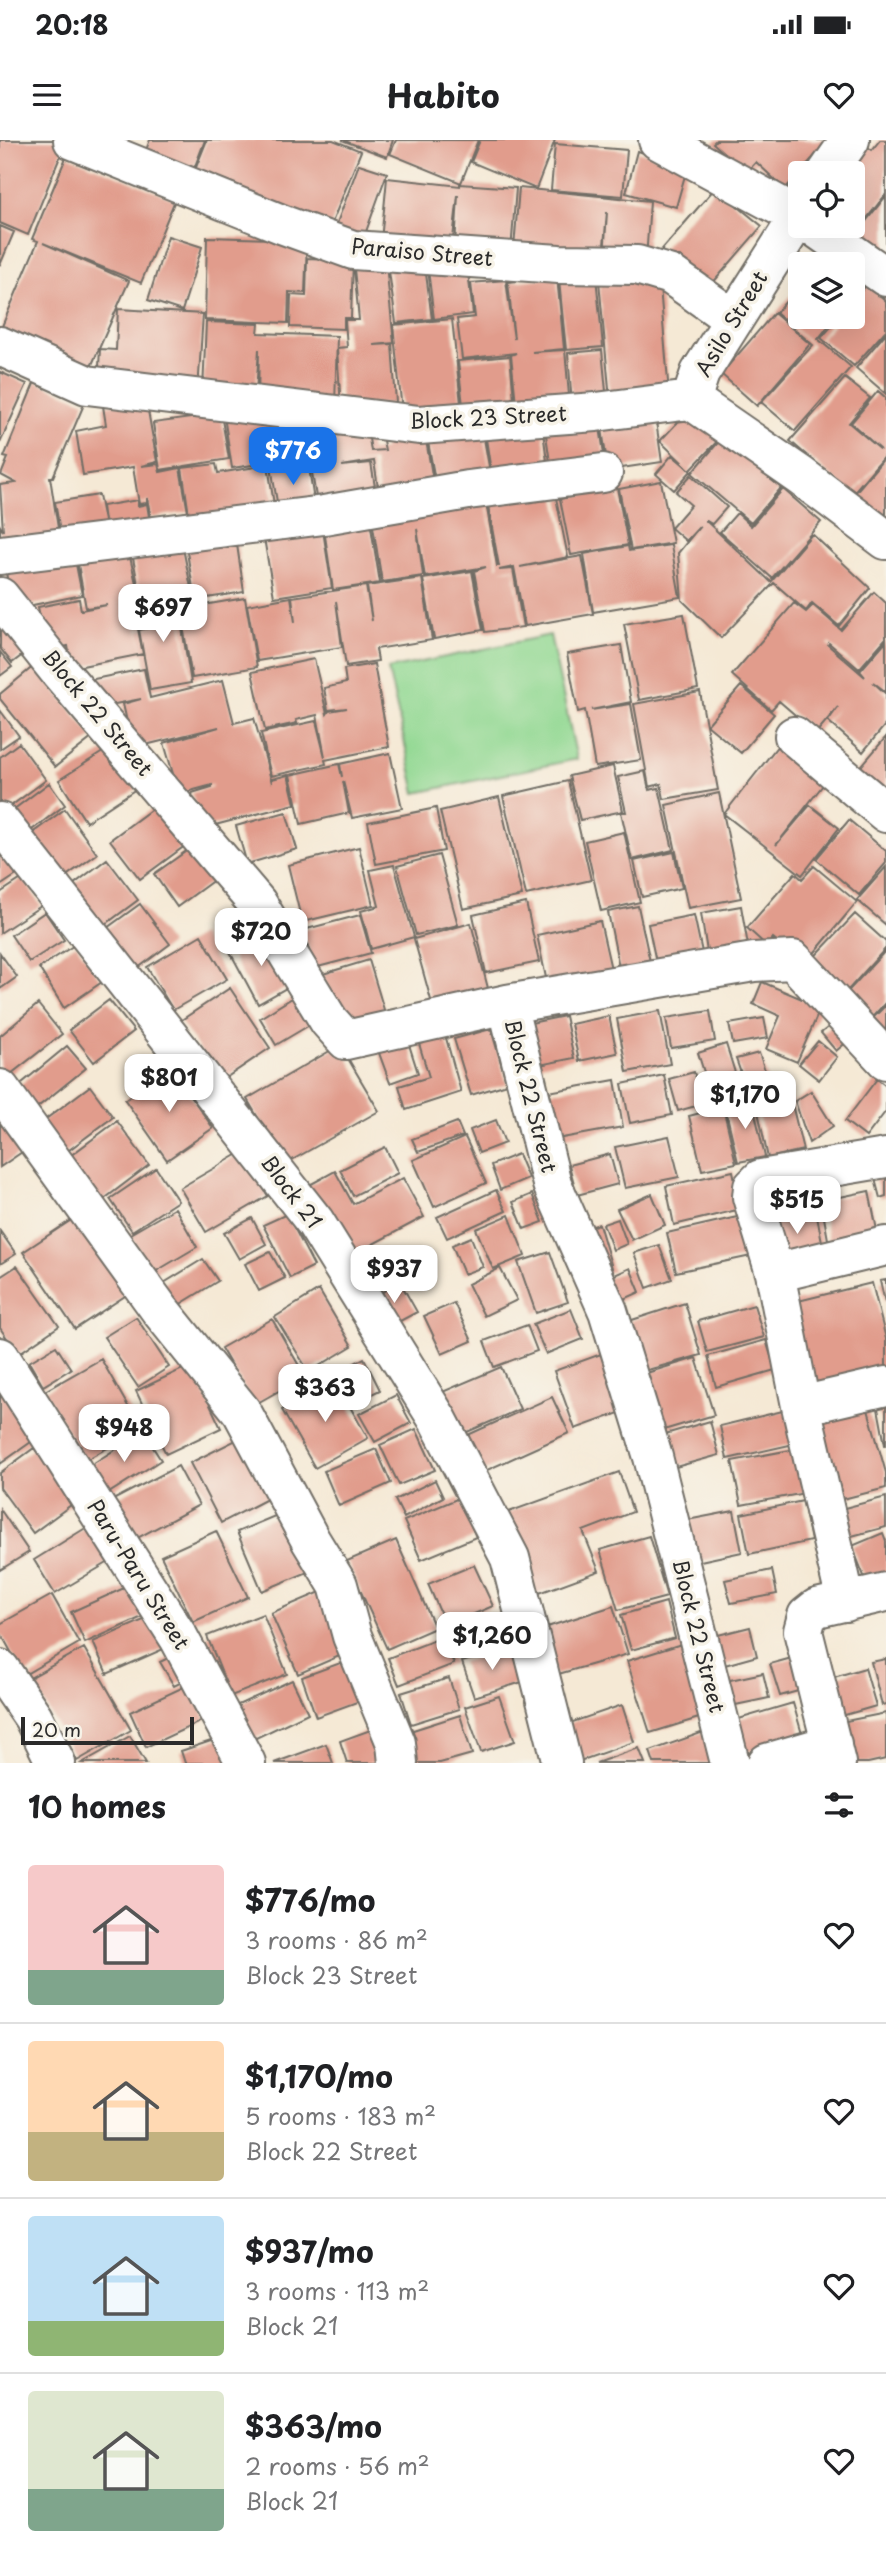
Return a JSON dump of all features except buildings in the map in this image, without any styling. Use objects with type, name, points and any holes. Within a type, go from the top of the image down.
[{"type":"street","name":"Paraiso Street","points":[[73,140],[353,250],[559,264],[638,265],[671,275],[733,319]]},
{"type":"street","points":[[658,140],[788,210]]},
{"type":"street","points":[[835,161],[850,140]]},
{"type":"street","name":"Asilo Street","points":[[691,400],[700,373],[788,233]]},
{"type":"street","points":[[830,238],[886,277]]},
{"type":"street","name":"Block 23 Street","points":[[0,345],[87,385],[419,425],[596,412],[691,400]]},
{"type":"street","points":[[691,400],[801,476],[886,540]]},
{"type":"street","points":[[0,555],[324,515],[468,490],[603,473]]},
{"type":"street","name":"Block 22 Street","points":[[0,597],[58,670],[257,903],[329,1021],[346,1040],[507,1004],[552,1184],[608,1311],[653,1457],[730,1763]]},
{"type":"street","points":[[794,736],[886,813]]},
{"type":"street","name":"Block 21","points":[[0,822],[315,1222],[438,1420],[510,1558],[562,1763]]},
{"type":"street","points":[[507,1004],[754,962],[793,960],[886,1060]]},
{"type":"street","points":[[0,1089],[160,1310],[242,1412],[311,1541],[338,1585],[352,1636],[396,1743],[398,1763]]},
{"type":"street","points":[[846,1602],[801,1406],[775,1273],[752,1197],[753,1187],[761,1179],[886,1158]]},
{"type":"street","points":[[775,1273],[886,1245]]},
{"type":"street","name":"Paru-Paru Street","points":[[0,1357],[179,1638],[246,1763]]},
{"type":"street","points":[[801,1406],[886,1386]]},
{"type":"street","points":[[767,1763],[834,1754],[803,1631],[807,1616],[817,1608],[886,1592]]},
{"type":"street","points":[[0,1669],[33,1717],[57,1763]]},
{"type":"green space","points":[[550,635],[577,759],[416,793],[388,669]]}]
